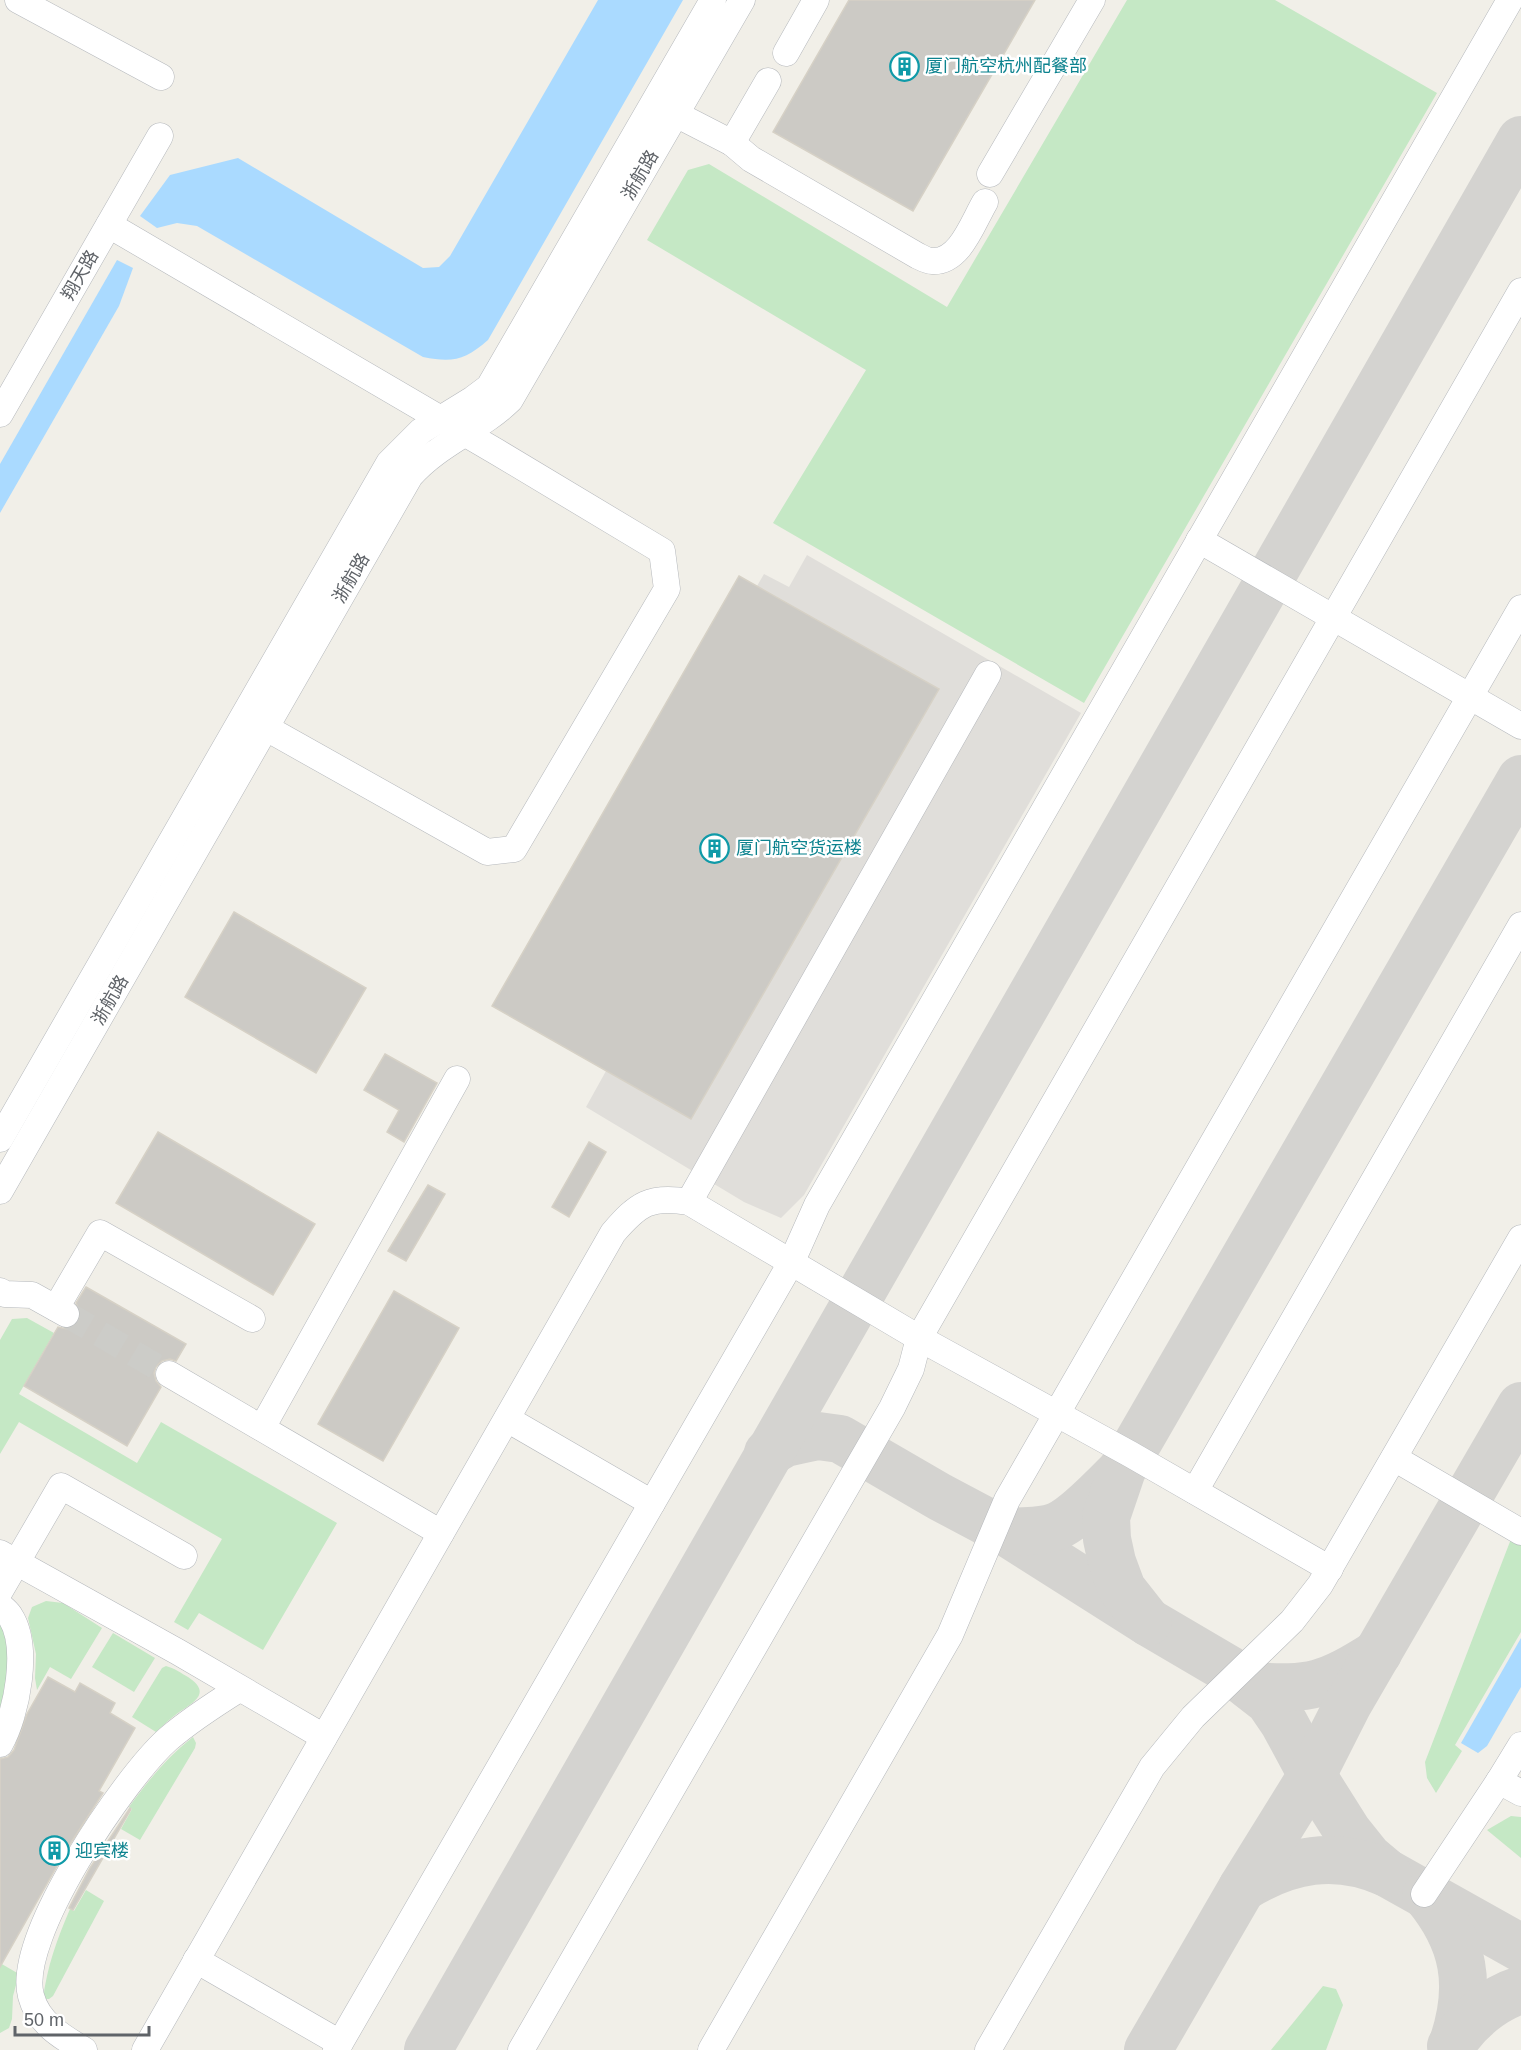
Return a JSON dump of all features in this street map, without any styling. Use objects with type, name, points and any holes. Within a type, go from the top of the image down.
[{"type":"street","points":[[18,0],[161,77]]},
{"type":"street","name":"浙航路","points":[[0,1191],[410,476],[439,449],[497,413],[510,400],[665,109],[713,0]]},
{"type":"street","name":"浙航路","points":[[0,1139],[388,463],[421,431],[489,387],[665,109],[742,0]]},
{"type":"street","points":[[786,53],[816,0]]},
{"type":"street","points":[[990,174],[1092,0]]},
{"type":"street","points":[[196,1960],[338,2047],[792,1261],[817,1205],[1510,0]]},
{"type":"street","points":[[732,142],[768,81]]},
{"type":"street","points":[[665,109],[732,142],[751,159],[918,256],[932,261],[946,258],[958,249],[985,202]]},
{"type":"street","name":"翔天路","points":[[0,414],[160,136]]},
{"type":"street","points":[[109,225],[662,551],[667,589],[514,849],[487,852],[244,715]]},
{"type":"street","points":[[521,2050],[892,1408],[911,1369],[919,1338],[1521,291]]},
{"type":"street","points":[[1199,540],[1521,726]]},
{"type":"street","points":[[711,2050],[950,1635],[1007,1500],[1521,608]]},
{"type":"street","points":[[689,1202],[988,674]]},
{"type":"street","points":[[1195,1491],[1521,925]]},
{"type":"street","points":[[262,1428],[457,1079]]},
{"type":"street","points":[[145,2050],[613,1233],[628,1216],[646,1203],[669,1198],[689,1202],[919,1338],[1195,1491],[1330,1569]]},
{"type":"street","points":[[2,1296],[32,1295],[61,1311],[100,1233],[252,1319]]},
{"type":"street","points":[[988,2050],[1152,1767],[1193,1717],[1292,1621],[1330,1569],[1521,1238]]},
{"type":"street","points":[[169,1374],[441,1533]]},
{"type":"street","points":[[507,1419],[652,1503]]},
{"type":"street","points":[[1394,1458],[1521,1532]]},
{"type":"street","points":[[0,1591],[8,1558],[61,1486],[184,1556]]},
{"type":"street","points":[[8,1558],[178,1652],[324,1737]]},
{"type":"street","points":[[0,1605],[10,1615],[17,1634],[20,1662],[14,1709],[0,1744]]},
{"type":"street","points":[[84,2050],[49,2026],[41,2016],[31,1995],[31,1966],[44,1927],[64,1886],[112,1805],[129,1782],[167,1740],[202,1713],[239,1689]]},
{"type":"street","points":[[1424,1894],[1510,1787],[1521,1744]]},
{"type":"shaded area","points":[[807,555],[1081,713],[804,1195],[781,1218],[744,1202],[586,1107],[606,1071],[492,1006],[739,576],[757,586],[764,574],[789,587]]},
{"type":"green space","points":[[1127,0],[1275,0],[1437,93],[1084,703],[773,523],[866,370],[647,240],[688,170],[709,164],[947,307]]},
{"type":"green space","points":[[27,1318],[54,1333],[19,1394],[137,1463],[161,1422],[337,1523],[263,1650],[199,1613],[188,1630],[174,1622],[222,1539],[19,1422],[0,1454],[0,1340],[12,1319]]},
{"type":"green space","points":[[1511,1539],[1521,1545],[1521,1632],[1455,1745],[1462,1751],[1436,1793],[1427,1778],[1425,1762]]},
{"type":"green space","points":[[46,1601],[63,1603],[102,1628],[71,1679],[50,1667],[37,1690],[36,1654],[28,1618],[32,1607]]},
{"type":"green space","points":[[0,1625],[7,1632],[11,1663],[0,1726]]},
{"type":"green space","points":[[113,1633],[155,1658],[134,1692],[92,1667]]},
{"type":"green space","points":[[166,1666],[196,1683],[199,1694],[197,1699],[156,1732],[132,1717],[162,1668]]},
{"type":"green space","points":[[193,1737],[196,1743],[195,1748],[140,1840],[121,1829],[132,1809],[129,1807],[143,1788],[166,1761]]},
{"type":"green space","points":[[1511,1816],[1521,1817],[1521,1858],[1487,1830]]},
{"type":"green space","points":[[86,1890],[104,1901],[53,1996],[43,1999],[50,1964],[61,1931],[70,1909],[74,1911]]},
{"type":"green space","points":[[0,1963],[19,1974],[13,1996],[12,2019],[9,2028],[0,2033]]},
{"type":"green space","points":[[1323,1986],[1336,1989],[1343,2005],[1326,2050],[1271,2050]]},
{"type":"water","points":[[598,0],[683,0],[488,340],[465,356],[451,360],[423,357],[197,226],[177,223],[157,228],[140,216],[170,175],[238,158],[423,268],[439,267],[450,256]]},
{"type":"water","points":[[117,260],[133,268],[119,306],[0,513],[0,464]]},
{"type":"water","points":[[1521,1638],[1521,1687],[1487,1746],[1478,1753],[1461,1743]]},
{"type":"building","name":"厦门航空杭州配餐部","points":[[849,0],[1035,0],[913,211],[773,132]]},
{"type":"building","name":"厦门航空货运楼","points":[[739,576],[939,689],[691,1119],[492,1006]]},
{"type":"building","points":[[234,912],[366,988],[316,1073],[185,997]]},
{"type":"building","points":[[385,1054],[437,1083],[404,1142],[387,1132],[399,1110],[364,1090]]},
{"type":"building","points":[[158,1132],[315,1224],[273,1295],[116,1203]]},
{"type":"building","points":[[589,1142],[606,1152],[569,1217],[552,1207]]},
{"type":"building","points":[[428,1185],[445,1194],[406,1261],[388,1251]]},
{"type":"building","points":[[86,1287],[186,1344],[176,1361],[170,1359],[162,1361],[156,1367],[154,1373],[156,1381],[161,1387],[127,1446],[24,1386],[58,1327],[67,1329],[79,1322],[81,1313],[76,1303]]},
{"type":"building","points":[[394,1291],[459,1328],[383,1461],[318,1424]]},
{"type":"building","name":"迎宾楼","points":[[48,1677],[75,1692],[80,1683],[115,1703],[110,1713],[135,1728],[99,1791],[103,1793],[65,1852],[0,1967],[0,1759],[8,1757],[14,1750],[27,1714]]},
{"type":"building","points":[[130,1808],[73,1910],[69,1908],[90,1868]]},
{"type":"taxiway","points":[[428,2050],[1521,140]]},
{"type":"taxiway","points":[[1148,1622],[1122,1589],[1112,1562],[1107,1539],[1106,1517],[1122,1470],[1521,779]]},
{"type":"taxiway","points":[[1148,2050],[1242,1888],[1312,1775],[1348,1704],[1521,1406]]},
{"type":"taxiway","points":[[768,1453],[785,1443],[818,1436],[840,1439],[1006,1532],[1148,1622],[1228,1669],[1269,1701],[1348,1832],[1368,1857],[1387,1873],[1521,1948]]},
{"type":"taxiway","points":[[1006,1532],[1032,1531],[1057,1526],[1090,1502],[1121,1471]]},
{"type":"taxiway","points":[[1250,1686],[1289,1687],[1318,1683],[1345,1673],[1378,1653]]},
{"type":"taxiway","points":[[1242,1888],[1277,1870],[1313,1861],[1349,1862],[1387,1873]]},
{"type":"taxiway","points":[[1426,1895],[1449,1930],[1457,1947],[1461,1965],[1462,2002],[1453,2043]]},
{"type":"taxiway","points":[[1451,2046],[1481,2012],[1500,1999],[1521,1990]]},
{"type":"tunnel","points":[[66,1314],[169,1374]]},
{"type":"place","name":"厦门航空杭州配餐部","points":[[904,66]]},
{"type":"place","name":"厦门航空货运楼","points":[[715,848]]},
{"type":"place","name":"迎宾楼","points":[[54,1851]]}]
